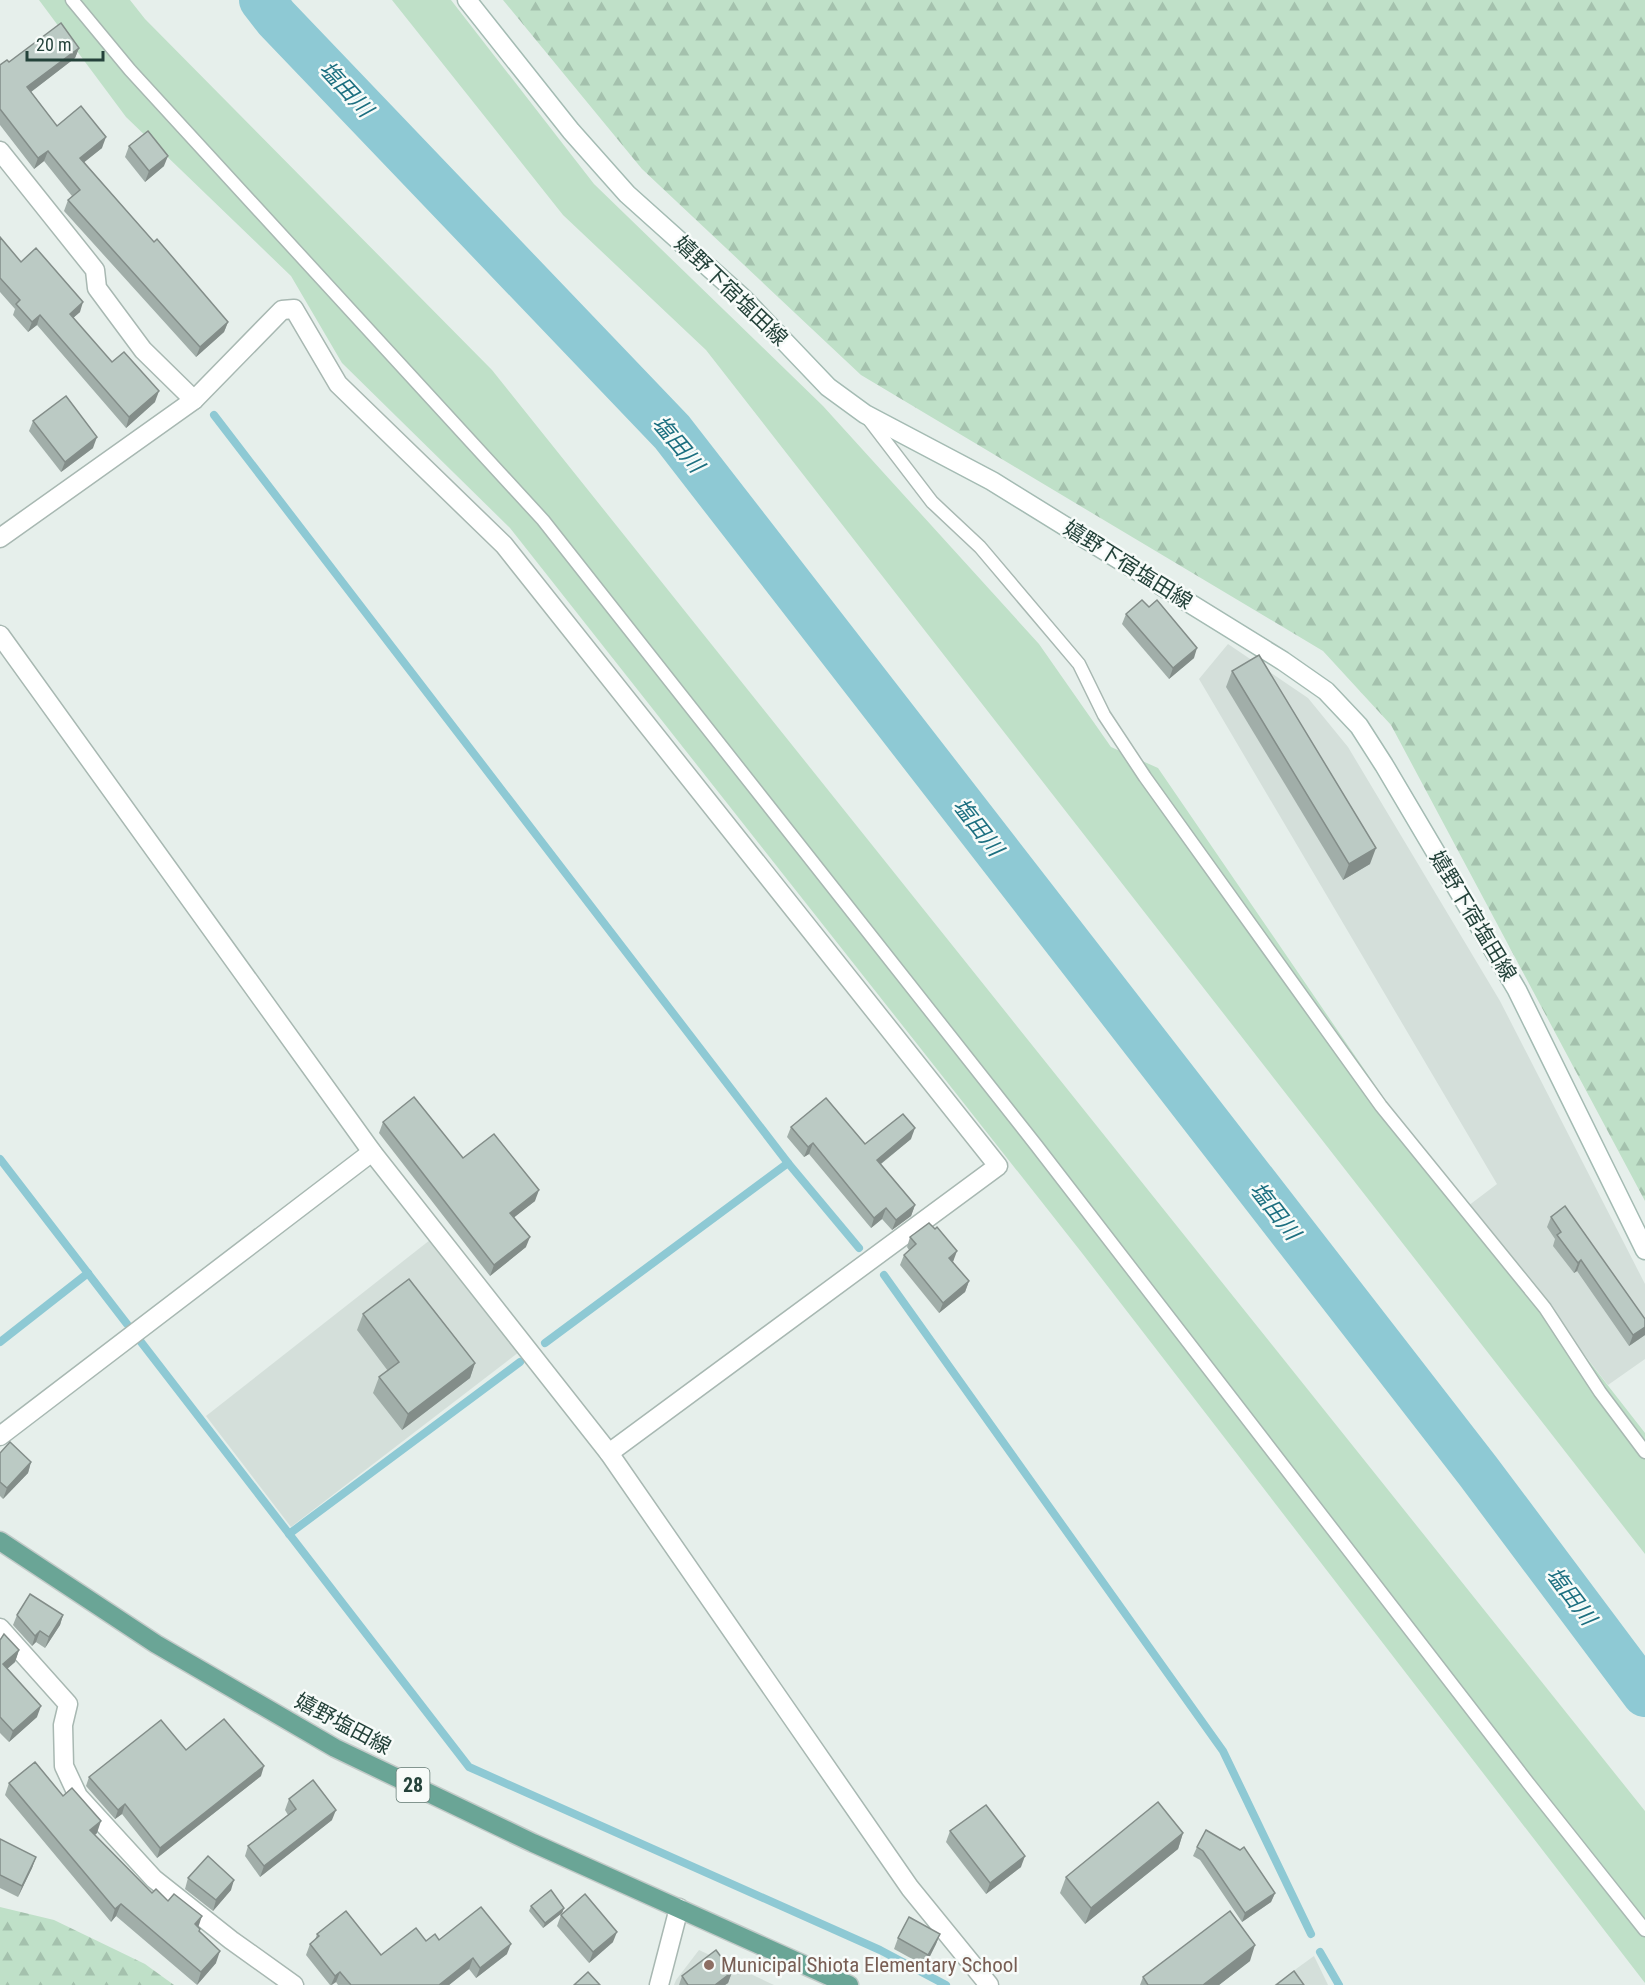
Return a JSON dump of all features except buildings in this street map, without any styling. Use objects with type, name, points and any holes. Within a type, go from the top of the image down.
[{"type":"main road","name":"嬉野塩田線","points":[[0,1541],[156,1644],[335,1748],[533,1843],[849,1985]]},
{"type":"street","name":"嬉野下宿塩田線","points":[[467,0],[571,131],[627,194],[743,298],[828,387],[865,414],[992,481],[1283,661],[1326,691],[1359,726],[1517,990],[1645,1250]]},
{"type":"street","points":[[0,151],[95,270],[97,288],[143,350],[194,400]]},
{"type":"street","points":[[0,538],[194,400],[282,310],[294,309],[338,384],[504,546],[999,1166],[609,1453]]},
{"type":"street","points":[[0,635],[372,1152],[609,1453],[909,1888],[989,1985]]},
{"type":"street","points":[[0,1436],[372,1152]]},
{"type":"street","points":[[0,1628],[68,1704],[63,1725],[64,1766],[78,1796],[154,1880],[294,1985]]},
{"type":"street","points":[[659,1985],[679,1908]]},
{"type":"lane","points":[[72,0],[130,70],[543,520],[1036,1145],[1529,1784],[1645,1930]]},
{"type":"lane","points":[[865,414],[932,502],[980,547],[1079,664],[1104,715],[1145,777],[1381,1106],[1545,1308],[1600,1392],[1645,1452]]},
{"type":"shaded area","points":[[1228,644],[1308,698],[1348,747],[1500,1001],[1645,1284],[1645,1359],[1608,1385],[1468,1206],[1497,1184],[1199,679]]},
{"type":"shaded area","points":[[430,1240],[519,1352],[291,1527],[206,1416]]},
{"type":"shaded area","name":"Municipal Shiota Elementary School","points":[[699,1950],[774,1985],[674,1985]]},
{"type":"shaded area","points":[[1314,1956],[1328,1985],[1274,1985]]},
{"type":"green space","points":[[39,0],[130,0],[145,19],[492,370],[1645,1811],[1645,1983],[1082,1253],[510,528],[342,363],[291,276],[126,117]]},
{"type":"green space","points":[[392,0],[451,0],[594,184],[823,406],[1039,644],[1111,747],[1158,768],[1388,1104],[1645,1433],[1645,1554],[706,350],[563,215]]},
{"type":"green space","points":[[503,0],[1645,0],[1645,1201],[1391,725],[1323,651],[861,375],[642,169]]},
{"type":"green space","points":[[0,1907],[54,1920],[145,1964],[174,1985],[0,1985]]},
{"type":"waterway","name":"塩田川","points":[[262,0],[276,18],[672,432],[1478,1471],[1645,1694]]},
{"type":"waterway","points":[[214,415],[788,1163]]},
{"type":"waterway","points":[[0,1159],[127,1324]]},
{"type":"waterway","points":[[545,1343],[788,1163],[859,1248]]},
{"type":"waterway","points":[[0,1342],[88,1273]]},
{"type":"waterway","points":[[884,1275],[1223,1751],[1311,1934]]},
{"type":"waterway","points":[[141,1342],[469,1767],[880,1950],[946,1985]]},
{"type":"waterway","points":[[289,1534],[520,1362]]},
{"type":"waterway","points":[[1320,1952],[1339,1985]]},
{"type":"place","name":"Municipal Shiota Elementary School","points":[[709,1965]]}]
